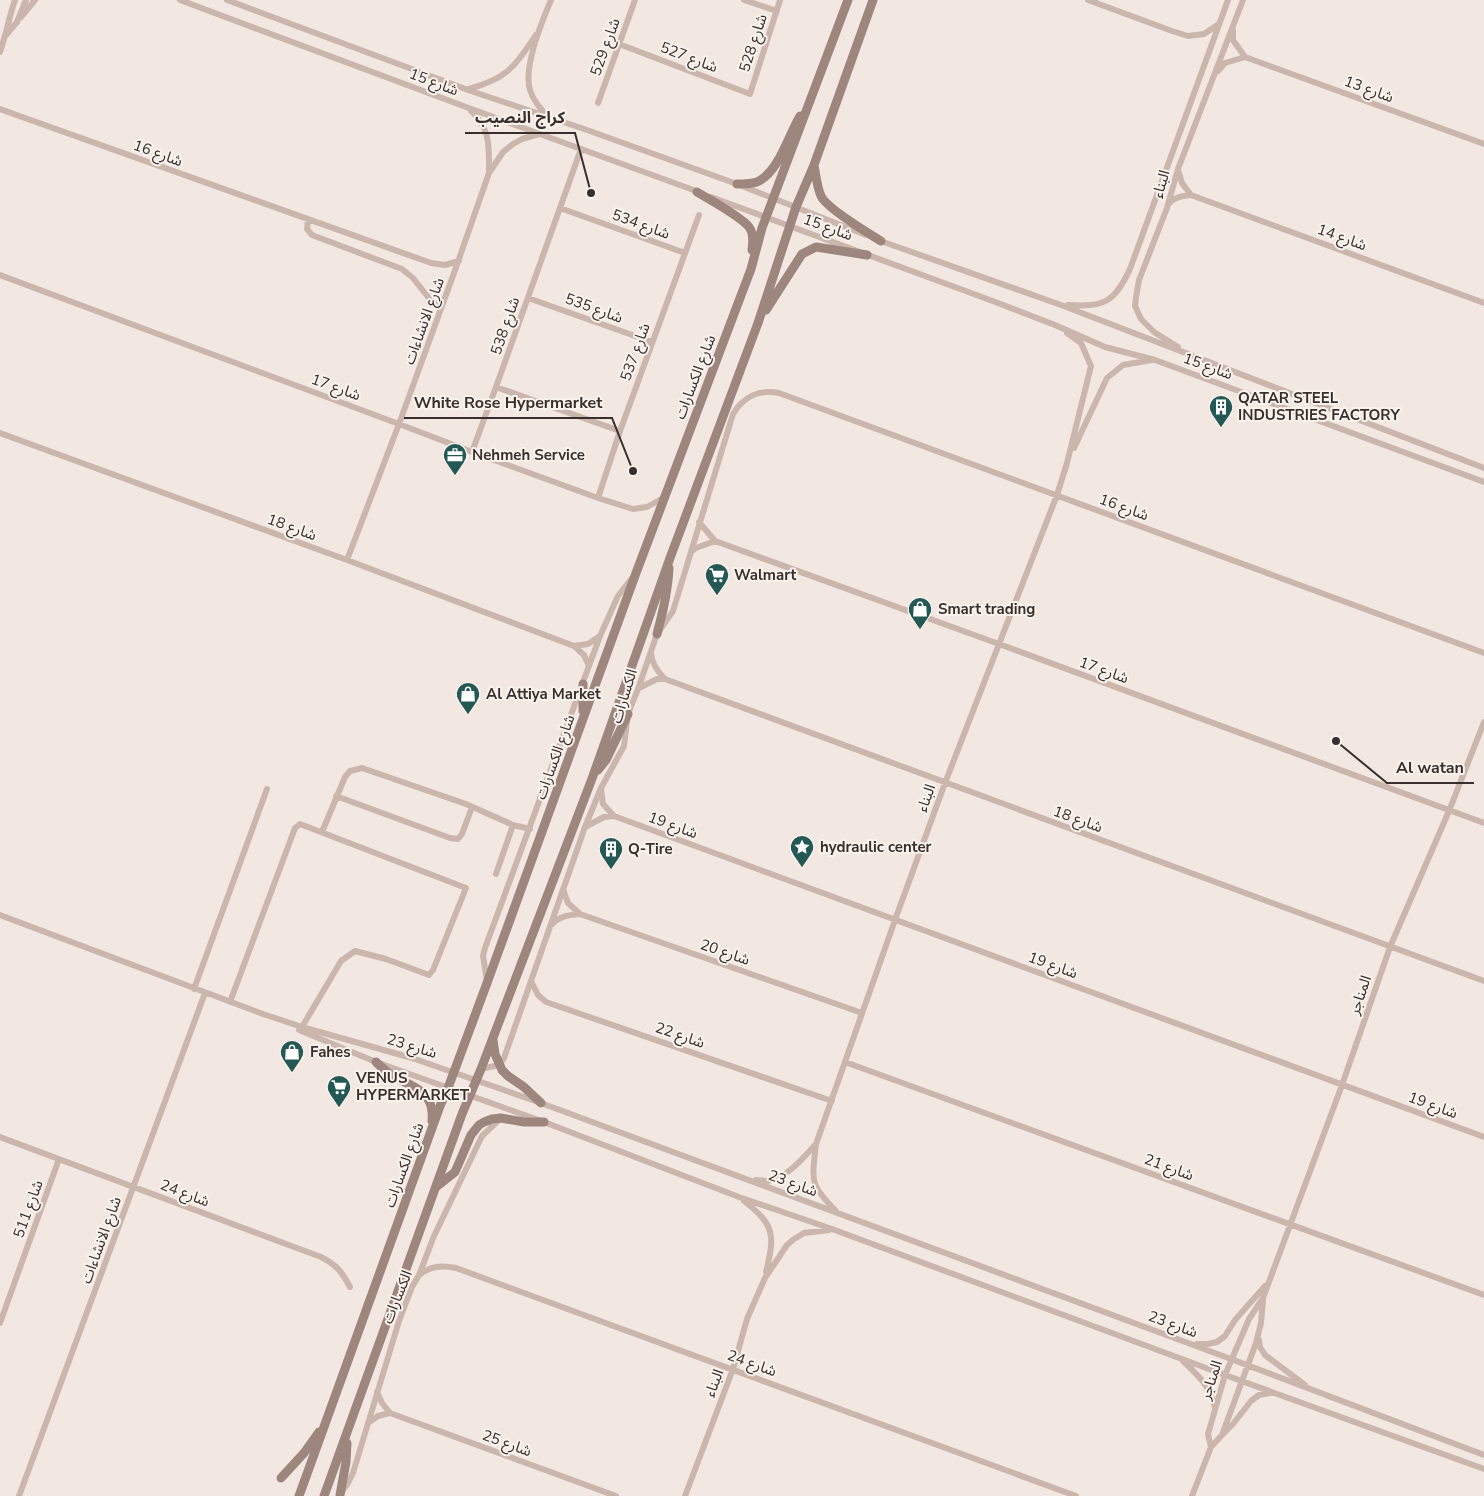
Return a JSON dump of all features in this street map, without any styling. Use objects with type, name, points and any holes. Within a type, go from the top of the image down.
[{"type":"street","points":[[0,52],[6,35],[10,0]]},
{"type":"street","points":[[9,17],[15,0]]},
{"type":"street","points":[[17,22],[26,0]]},
{"type":"street","points":[[6,35],[34,0]]},
{"type":"street","name":"شارع 15","points":[[180,0],[789,227],[867,254],[1055,325],[1105,347],[1156,360],[1484,482]]},
{"type":"street","name":"شارع 15","points":[[227,0],[468,90],[737,184],[881,241],[1061,305],[1484,468]]},
{"type":"street","points":[[548,117],[532,96],[528,73],[539,29],[550,0]]},
{"type":"street","name":"شارع 529","points":[[598,103],[635,0]]},
{"type":"street","points":[[744,0],[777,11]]},
{"type":"street","name":"شارع 528","points":[[750,94],[780,0]]},
{"type":"street","name":"شارع الكسارات","points":[[299,1496],[440,1106],[488,983],[663,498],[751,269],[766,217],[848,0]]},
{"type":"street","points":[[324,1496],[469,1095],[481,1069],[593,776],[670,558],[758,323],[796,207],[814,165],[873,0]]},
{"type":"street","points":[[1088,0],[1188,36],[1204,34],[1219,24]]},
{"type":"street","name":"البناء","points":[[1061,305],[1083,306],[1102,304],[1113,297],[1122,286],[1130,270],[1228,0]]},
{"type":"street","name":"البناء","points":[[1190,354],[1154,332],[1140,319],[1135,306],[1139,280],[1166,208],[1178,169],[1243,0]]},
{"type":"street","points":[[1216,73],[1225,63],[1245,57],[1233,40],[1234,24]]},
{"type":"street","points":[[468,90],[488,84],[509,71],[520,59],[539,29]]},
{"type":"street","name":"شارع 527","points":[[619,44],[750,94]]},
{"type":"street","name":"شارع 13","points":[[1245,57],[1484,144]]},
{"type":"street","points":[[737,184],[756,182],[767,176],[776,165],[792,129],[812,96]]},
{"type":"street","name":"شارع الانشاءات","points":[[466,107],[478,118],[483,126],[488,147],[489,173]]},
{"type":"street","name":"شارع 16","points":[[0,108],[431,263],[445,265],[459,260]]},
{"type":"street","name":"شارع الانشاءات","points":[[347,560],[399,424],[489,173],[503,152],[513,144],[539,134]]},
{"type":"street","points":[[560,208],[580,149]]},
{"type":"street","points":[[814,165],[821,198],[831,208],[881,241]]},
{"type":"street","points":[[1166,208],[1170,202],[1191,195],[1182,183],[1178,169]]},
{"type":"street","points":[[697,192],[742,220],[750,228],[753,242],[751,269]]},
{"type":"street","name":"شارع 14","points":[[1191,195],[1484,302]]},
{"type":"street","name":"شارع 534","points":[[560,208],[685,253]]},
{"type":"street","name":"شارع 538","points":[[472,452],[560,208]]},
{"type":"street","name":"شارع 537","points":[[598,498],[620,431],[699,215]]},
{"type":"street","points":[[308,220],[306,229],[312,236],[402,269],[413,278],[432,302],[442,306]]},
{"type":"street","points":[[758,323],[802,254],[816,247],[867,254]]},
{"type":"street","name":"شارع 17","points":[[0,275],[598,498],[633,509],[647,508],[663,498]]},
{"type":"street","name":"شارع 535","points":[[528,298],[652,342]]},
{"type":"street","name":"البناء","points":[[839,1213],[821,1196],[815,1186],[813,1169],[816,1144],[945,783],[1057,495],[1067,463],[1091,366],[1081,343],[1055,325]]},
{"type":"street","name":"البناء","points":[[1067,463],[1107,378],[1123,365],[1156,360]]},
{"type":"street","points":[[496,388],[620,431]]},
{"type":"street","name":"شارع 16","points":[[753,394],[770,391],[778,393],[1484,653]]},
{"type":"street","name":"الكسارات","points":[[499,1065],[504,1058],[585,828],[601,788],[624,746],[628,714],[657,634],[673,611],[733,414],[738,405],[753,394]]},
{"type":"street","name":"شارع 18","points":[[0,433],[347,560],[574,646]]},
{"type":"street","name":"شارع 15","points":[[1468,476],[1484,487]]},
{"type":"street","name":"شارع 17","points":[[699,522],[715,541],[1484,823]]},
{"type":"street","points":[[690,553],[696,548],[715,541]]},
{"type":"street","points":[[657,634],[668,586],[670,558]]},
{"type":"street","points":[[488,983],[483,963],[485,948],[600,636],[618,596],[636,573]]},
{"type":"street","points":[[574,646],[588,644],[600,636]]},
{"type":"street","points":[[574,646],[584,655],[589,666]]},
{"type":"street","points":[[651,651],[651,659],[665,679]]},
{"type":"street","points":[[638,689],[657,679],[665,679]]},
{"type":"street","name":"شارع 18","points":[[665,679],[1484,981]]},
{"type":"street","points":[[583,684],[583,719]]},
{"type":"street","points":[[593,776],[606,760],[628,714]]},
{"type":"street","name":"المناجر","points":[[1211,1446],[1208,1434],[1231,1359],[1249,1319],[1263,1298],[1342,1085],[1390,947],[1449,811],[1484,722]]},
{"type":"street","points":[[322,832],[345,777],[350,771],[362,768],[466,804],[514,825],[530,829]]},
{"type":"street","points":[[601,788],[603,804],[614,816]]},
{"type":"street","points":[[194,989],[267,789]]},
{"type":"street","points":[[336,796],[450,838],[458,838],[462,834],[472,807]]},
{"type":"street","points":[[585,828],[604,816],[614,816]]},
{"type":"street","name":"شارع 19","points":[[614,816],[1484,1137]]},
{"type":"street","points":[[230,1002],[295,828],[300,824],[466,888],[434,970],[429,975],[386,959],[355,951],[341,961],[302,1027]]},
{"type":"street","points":[[496,874],[514,825]]},
{"type":"street","points":[[563,889],[568,903],[580,914]]},
{"type":"street","points":[[549,927],[561,917],[580,914]]},
{"type":"street","name":"شارع 20","points":[[580,914],[862,1013]]},
{"type":"street","name":"شارع 23","points":[[0,915],[264,1014],[302,1027],[412,1058],[541,1102],[1248,1365],[1484,1455]]},
{"type":"street","name":"شارع 22","points":[[531,981],[538,995],[546,1002],[832,1101]]},
{"type":"street","name":"شارع الانشاءات","points":[[19,1496],[205,993]]},
{"type":"street","name":"شارع 23","points":[[264,1014],[376,1062],[544,1122],[739,1197],[1241,1382],[1484,1469]]},
{"type":"street","points":[[493,1038],[495,1054],[499,1065],[508,1076],[524,1086],[541,1102]]},
{"type":"street","points":[[376,1062],[392,1076],[410,1084],[424,1095],[432,1110],[429,1136]]},
{"type":"street","name":"شارع 21","points":[[845,1062],[1484,1294]]},
{"type":"street","points":[[481,1069],[499,1065]]},
{"type":"street","points":[[436,1187],[455,1172],[471,1135],[479,1125],[492,1119],[501,1118],[524,1122],[544,1122]]},
{"type":"street","name":"الكسارات","points":[[340,1495],[353,1473],[399,1321],[412,1287],[482,1136],[501,1118]]},
{"type":"street","name":"شارع 24","points":[[0,1137],[321,1257],[336,1265],[350,1287]]},
{"type":"street","name":"البناء","points":[[745,1178],[767,1181],[778,1177],[796,1166],[816,1144]]},
{"type":"street","name":"شارع 511","points":[[0,1323],[3,1306],[58,1159]]},
{"type":"street","name":"البناء","points":[[739,1197],[764,1218],[771,1231],[771,1253],[765,1278]]},
{"type":"street","name":"البناء","points":[[685,1496],[733,1369],[747,1319],[765,1278],[787,1245],[794,1238],[804,1233],[832,1230]]},
{"type":"street","name":"شارع 24","points":[[419,1275],[427,1269],[436,1266],[456,1268],[1076,1496]]},
{"type":"street","name":"المناجر","points":[[1190,1344],[1217,1342],[1225,1336],[1235,1320],[1270,1280]]},
{"type":"street","name":"المناجر","points":[[1222,1435],[1258,1335],[1263,1298]]},
{"type":"street","name":"شارع 23","points":[[1258,1335],[1260,1348],[1265,1355],[1310,1389]]},
{"type":"street","name":"شارع 23","points":[[1180,1359],[1202,1379],[1211,1393],[1215,1407]]},
{"type":"street","points":[[368,1423],[378,1416],[390,1413],[382,1403],[377,1392]]},
{"type":"street","name":"المناجر","points":[[1192,1496],[1211,1446],[1233,1424],[1251,1401],[1259,1395],[1272,1393]]},
{"type":"street","name":"شارع 25","points":[[390,1413],[616,1496]]},
{"type":"street","points":[[281,1478],[304,1453],[326,1422]]},
{"type":"street","points":[[340,1495],[346,1462],[348,1432]]},
{"type":"place","name":"كراج النصيب","points":[[591,193]]},
{"type":"place","name":"QATAR STEEL INDUSTRIES FACTORY","points":[[1221,428]]},
{"type":"place","name":"White Rose Hypermarket","points":[[633,471]]},
{"type":"place","name":"Nehmeh Service","points":[[455,476]]},
{"type":"place","name":"Walmart","points":[[717,596]]},
{"type":"place","name":"Smart trading","points":[[920,630]]},
{"type":"place","name":"Al Attiya Market","points":[[468,715]]},
{"type":"place","name":"Al watan","points":[[1336,741]]},
{"type":"place","name":"hydraulic center","points":[[802,868]]},
{"type":"place","name":"Q-Tire","points":[[611,870]]},
{"type":"place","name":"Fahes","points":[[292,1073]]},
{"type":"place","name":"VENUS HYPERMARKET","points":[[339,1108]]}]
